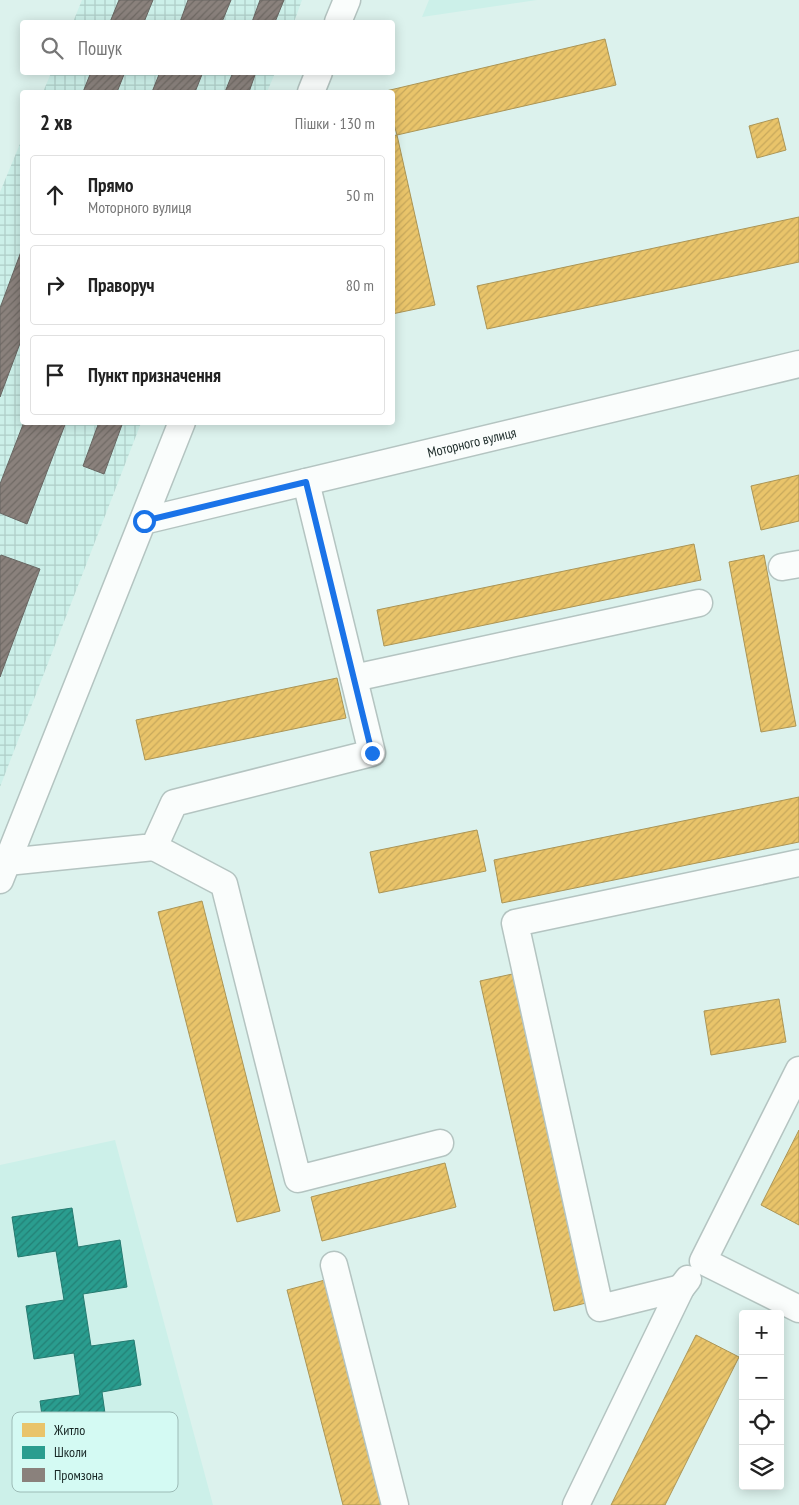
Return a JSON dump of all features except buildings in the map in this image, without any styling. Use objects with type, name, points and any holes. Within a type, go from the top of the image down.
[{"type":"street","points":[[339,20],[347,0]]},
{"type":"street","points":[[312,90],[318,75]]},
{"type":"street","name":"Моторного вулиця","points":[[144,521],[799,364]]},
{"type":"street","points":[[4,871],[181,425]]},
{"type":"street","points":[[154,847],[174,803],[372,753],[306,482]]},
{"type":"street","points":[[354,678],[698,603]]},
{"type":"street","points":[[4,871],[154,847],[224,884],[298,1179],[440,1143]]},
{"type":"street","points":[[681,1288],[600,1308],[515,923],[799,863]]},
{"type":"street","points":[[576,1505],[681,1288],[702,1261],[799,1070]]},
{"type":"street","points":[[702,1261],[799,1309]]},
{"type":"street","points":[[334,1265],[395,1505]]},
{"type":"shaded area","points":[[82,0],[302,0],[295,20],[74,20]]},
{"type":"shaded area","points":[[429,0],[537,0],[422,17]]},
{"type":"shaded area","points":[[50,75],[274,75],[268,90],[44,90]]},
{"type":"shaded area","points":[[20,144],[20,425],[140,425],[0,787],[0,192]]},
{"type":"shaded area","points":[[115,1140],[213,1505],[0,1505],[0,1165]]},
{"type":"route","points":[[144,521],[306,482],[372,753]]}]
